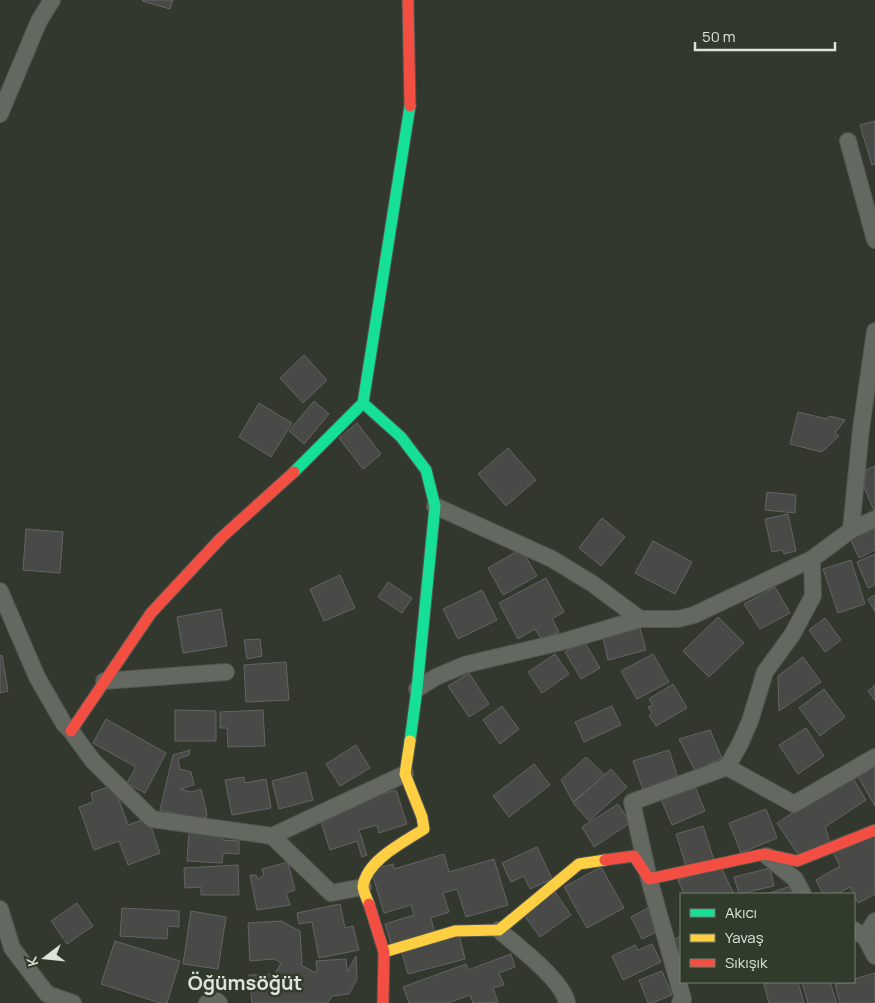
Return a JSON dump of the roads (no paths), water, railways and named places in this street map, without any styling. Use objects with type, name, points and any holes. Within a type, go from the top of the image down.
[{"type":"street","points":[[0,114],[39,21],[52,0]]},
{"type":"street","points":[[71,731],[104,680],[151,614],[221,538],[306,461],[363,403],[410,110],[408,0]]},
{"type":"street","points":[[848,141],[875,240]]},
{"type":"street","points":[[851,530],[869,413],[875,331]]},
{"type":"street","points":[[363,403],[401,437],[426,470],[435,506],[417,689],[406,774],[422,817],[424,829],[374,863],[363,887],[384,952],[383,1003]]},
{"type":"street","points":[[435,506],[552,559],[592,584],[640,619]]},
{"type":"street","points":[[417,689],[436,677],[464,665],[549,645],[640,619],[678,619],[694,615],[812,559],[851,530],[875,518]]},
{"type":"street","points":[[680,1003],[683,999],[649,879],[632,802],[727,767],[750,721],[765,672],[792,635],[813,596],[812,559]]},
{"type":"street","points":[[0,591],[37,677],[64,724],[93,761],[152,819],[272,836],[406,774]]},
{"type":"street","points":[[104,680],[226,672]]},
{"type":"street","points":[[727,767],[794,804],[875,757]]},
{"type":"street","points":[[649,879],[766,854],[797,861],[875,830]]},
{"type":"street","points":[[272,836],[331,893],[363,887]]},
{"type":"street","points":[[766,854],[795,879],[802,893]]},
{"type":"street","points":[[384,952],[455,931],[499,930],[579,864],[634,856],[649,879]]},
{"type":"street","points":[[0,909],[12,948],[48,994],[74,1003]]},
{"type":"street","points":[[875,921],[859,934],[875,956]]},
{"type":"street","points":[[499,930],[558,983],[567,1003]]},
{"type":"street","points":[[207,1003],[217,1001],[219,1003]]},
{"type":"district","name":"Öğümsöğüt","points":[[245,983]]}]
